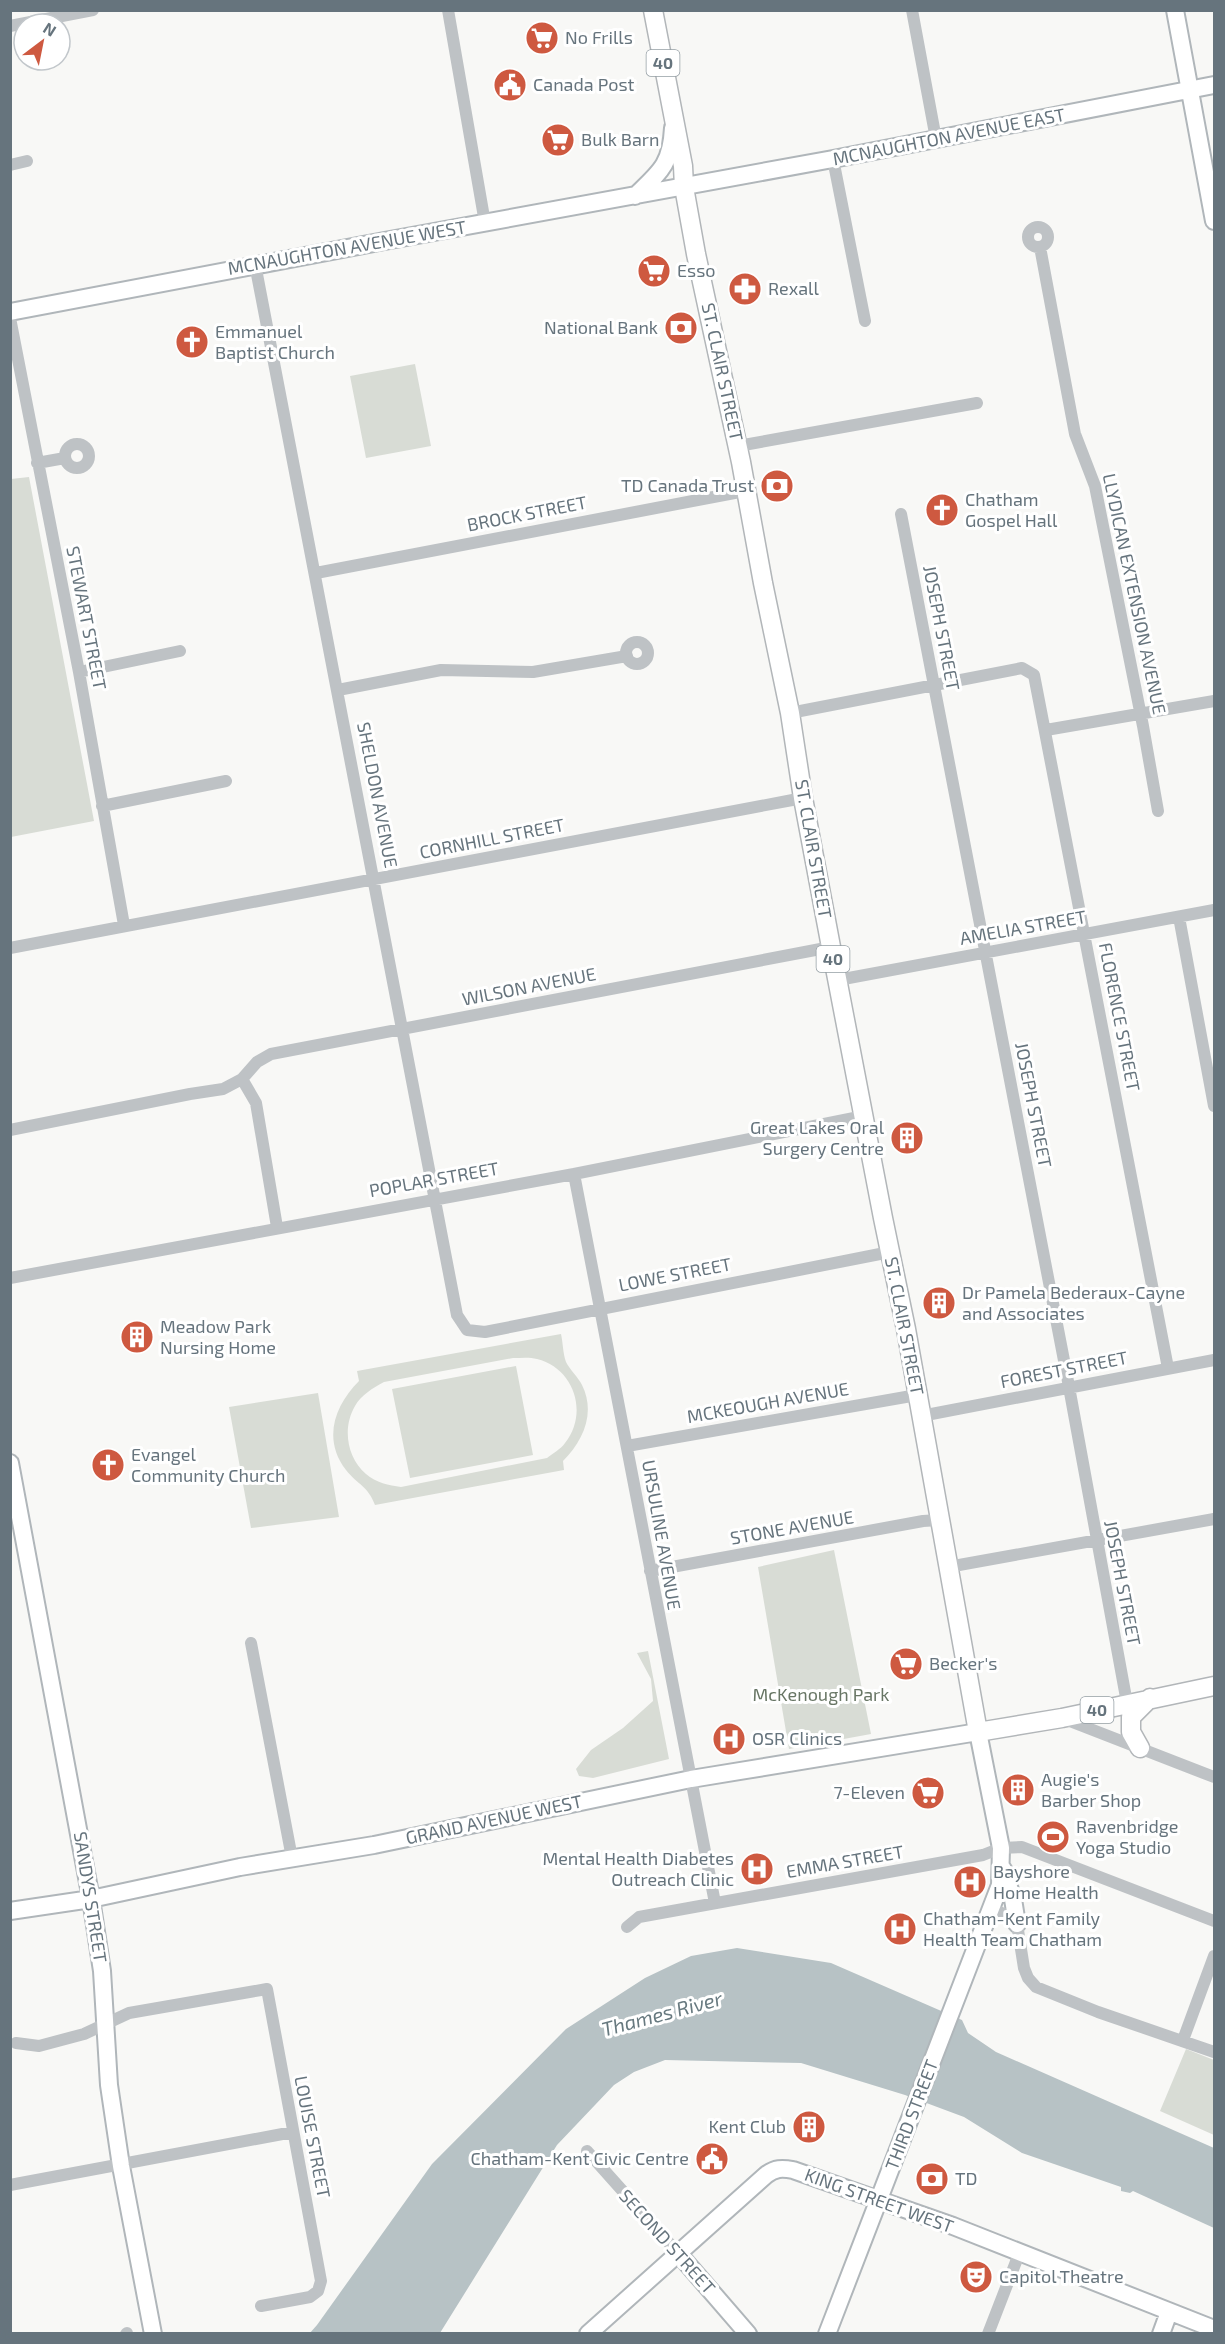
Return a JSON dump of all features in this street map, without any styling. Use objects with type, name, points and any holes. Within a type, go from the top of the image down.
[{"type":"main road","name":"ST. CLAIR STREET","points":[[653,10],[683,166],[684,187],[696,254],[738,446],[790,713],[803,798],[831,947],[906,1329],[939,1520],[1001,1848],[1001,1865]]},
{"type":"main road","points":[[1175,10],[1215,221]]},
{"type":"main road","name":"MCNAUGHTON AVENUE EAST","points":[[684,187],[1215,85]]},
{"type":"main road","points":[[634,197],[666,164],[672,149],[674,116]]},
{"type":"main road","name":"MCNAUGHTON AVENUE WEST","points":[[10,312],[255,264],[684,187]]},
{"type":"main road","name":"SANDYS STREET","points":[[10,1463],[92,1899],[102,1971],[109,2085],[121,2166],[153,2334]]},
{"type":"main road","name":"40","points":[[978,1732],[1062,1718],[1215,1686]]},
{"type":"main road","points":[[1140,1748],[1131,1732],[1131,1717],[1150,1698]]},
{"type":"main road","name":"GRAND AVENUE WEST","points":[[10,1911],[92,1899],[240,1867],[374,1845],[691,1779],[978,1732]]},
{"type":"main road","points":[[1001,1865],[1011,1894],[1017,1924]]},
{"type":"main road","name":"THIRD STREET","points":[[827,2334],[992,1909],[1000,1885],[1001,1865]]},
{"type":"main road","name":"KING STREET WEST","points":[[588,2334],[772,2170],[780,2168],[793,2170],[943,2223],[1215,2330]]},
{"type":"main road","name":"SECOND STREET","points":[[678,2253],[748,2334]]},
{"type":"main road","points":[[1161,2334],[1169,2312]]},
{"type":"street","points":[[10,26],[93,10]]},
{"type":"street","points":[[448,10],[485,224]]},
{"type":"street","points":[[912,10],[936,140]]},
{"type":"street","points":[[833,159],[866,321]]},
{"type":"street","points":[[10,165],[27,161]]},
{"type":"street","name":"LLYDICAN EXTENSION AVENUE","points":[[1040,247],[1075,434],[1095,486],[1158,811]]},
{"type":"street","name":"SHELDON AVENUE","points":[[255,264],[457,1315],[467,1330]]},
{"type":"street","name":"STEWART STREET","points":[[10,318],[79,672],[124,925]]},
{"type":"street","points":[[738,446],[977,403]]},
{"type":"street","points":[[37,463],[65,458]]},
{"type":"street","name":"BROCK STREET","points":[[316,573],[746,490]]},
{"type":"street","name":"JOSEPH STREET","points":[[901,514],[1127,1703]]},
{"type":"street","points":[[79,672],[180,651]]},
{"type":"street","points":[[338,690],[441,670],[533,672],[627,656]]},
{"type":"street","name":"FLORENCE STREET","points":[[934,685],[1022,668],[1032,673],[1036,680],[1168,1368]]},
{"type":"street","points":[[790,713],[934,685]]},
{"type":"street","points":[[1046,730],[1215,701]]},
{"type":"street","points":[[102,807],[226,781]]},
{"type":"street","name":"CORNHILL STREET","points":[[10,948],[803,798]]},
{"type":"street","name":"AMELIA STREET","points":[[838,980],[1215,910]]},
{"type":"street","points":[[1179,917],[1215,1106]]},
{"type":"street","name":"WILSON AVENUE","points":[[242,1079],[257,1062],[271,1054],[831,947]]},
{"type":"street","points":[[10,1130],[223,1089],[242,1079],[256,1103],[277,1227]]},
{"type":"street","name":"POPLAR STREET","points":[[10,1278],[574,1174],[864,1116]]},
{"type":"street","name":"URSULINE AVENUE","points":[[574,1174],[715,1903]]},
{"type":"street","name":"LOWE STREET","points":[[467,1330],[485,1332],[890,1252]]},
{"type":"street","name":"FOREST STREET","points":[[921,1416],[1168,1368],[1214,1363]]},
{"type":"street","name":"MCKEOUGH AVENUE","points":[[627,1446],[917,1395]]},
{"type":"street","points":[[948,1567],[1215,1519]]},
{"type":"street","name":"STONE AVENUE","points":[[650,1571],[939,1520]]},
{"type":"street","points":[[251,1643],[292,1858]]},
{"type":"street","points":[[1062,1718],[1215,1777]]},
{"type":"street","points":[[1001,1848],[1022,1847],[1215,1921]]},
{"type":"street","name":"EMMA STREET","points":[[627,1927],[639,1917],[983,1855],[1001,1848]]},
{"type":"street","points":[[992,1909],[1009,1916],[1017,1924],[1024,1968],[1036,1987],[1098,2012],[1215,2052]]},
{"type":"street","points":[[1183,2040],[1215,1956]]},
{"type":"street","name":"LOUISE STREET","points":[[104,2024],[129,2013],[267,1989],[321,2281],[318,2291],[310,2297],[261,2306]]},
{"type":"street","points":[[16,2043],[39,2046],[84,2034],[104,2024]]},
{"type":"street","points":[[10,2185],[293,2132]]},
{"type":"street","name":"SECOND STREET","points":[[587,2151],[678,2253]]},
{"type":"street","points":[[988,2334],[1019,2254]]},
{"type":"green space","points":[[415,364],[431,446],[366,458],[350,376]]},
{"type":"green space","points":[[29,477],[94,821],[11,837],[11,479]]},
{"type":"green space","points":[[561,1334],[566,1362],[586,1395],[588,1406],[585,1426],[576,1445],[563,1461],[564,1470],[375,1505],[366,1490],[346,1470],[339,1458],[333,1435],[334,1423],[343,1401],[359,1381],[357,1371]],"holes":[[[513,1358],[534,1358],[550,1364],[560,1372],[574,1393],[576,1418],[572,1431],[563,1445],[547,1458],[401,1487],[374,1480],[354,1460],[348,1442],[349,1424],[355,1406],[368,1392],[384,1382]]]},
{"type":"green space","points":[[516,1366],[533,1455],[410,1478],[392,1389]]},
{"type":"green space","points":[[318,1393],[339,1517],[251,1528],[229,1407]]},
{"type":"green space","name":"McKenough Park","points":[[834,1550],[871,1734],[789,1749],[758,1567]]},
{"type":"green space","points":[[648,1651],[669,1759],[593,1778],[579,1776],[576,1769],[591,1750],[623,1728],[653,1701],[651,1679],[637,1653]]},
{"type":"green space","points":[[1186,2049],[1214,2060],[1214,2135],[1160,2111]]},
{"type":"water","name":"Thames River","points":[[737,1948],[831,1963],[962,2020],[968,2033],[996,2052],[1214,2148],[1214,2228],[1133,2191],[1130,2193],[1121,2191],[1121,2187],[1022,2153],[964,2117],[905,2095],[801,2063],[665,2060],[634,2072],[614,2085],[557,2145],[440,2333],[309,2334],[432,2164],[566,2029],[645,1978],[691,1956]]},
{"type":"place","name":"No Frills","points":[[542,38]]},
{"type":"place","name":"Canada Post","points":[[510,85]]},
{"type":"place","name":"Bulk Barn","points":[[558,140]]},
{"type":"place","name":"Esso","points":[[654,271]]},
{"type":"place","name":"Rexall","points":[[745,289]]},
{"type":"place","name":"National Bank","points":[[681,328]]},
{"type":"place","name":"Emmanuel Baptist Church","points":[[192,342]]},
{"type":"place","name":"TD Canada Trust","points":[[777,486]]},
{"type":"place","name":"Chatham Gospel Hall","points":[[942,510]]},
{"type":"place","name":"Great Lakes Oral Surgery Centre","points":[[907,1138]]},
{"type":"place","name":"Dr Pamela Bederaux-Cayne and Associates","points":[[939,1303]]},
{"type":"place","name":"Meadow Park Nursing Home","points":[[137,1337]]},
{"type":"place","name":"Evangel Community Church","points":[[108,1465]]},
{"type":"place","name":"Becker's","points":[[906,1664]]},
{"type":"place","name":"OSR Clinics","points":[[729,1739]]},
{"type":"place","name":"Augie's Barber Shop","points":[[1018,1790]]},
{"type":"place","name":"7-Eleven","points":[[928,1793]]},
{"type":"place","name":"Ravenbridge Yoga Studio","points":[[1053,1837]]},
{"type":"place","name":"Mental Health Diabetes Outreach Clinic","points":[[757,1869]]},
{"type":"place","name":"Bayshore Home Health","points":[[970,1882]]},
{"type":"place","name":"Chatham-Kent Family Health Team Chatham","points":[[900,1929]]},
{"type":"place","name":"Kent Club","points":[[809,2127]]},
{"type":"place","name":"Chatham-Kent Civic Centre","points":[[712,2159]]},
{"type":"place","name":"TD","points":[[932,2179]]},
{"type":"place","name":"Capitol Theatre","points":[[976,2277]]}]
